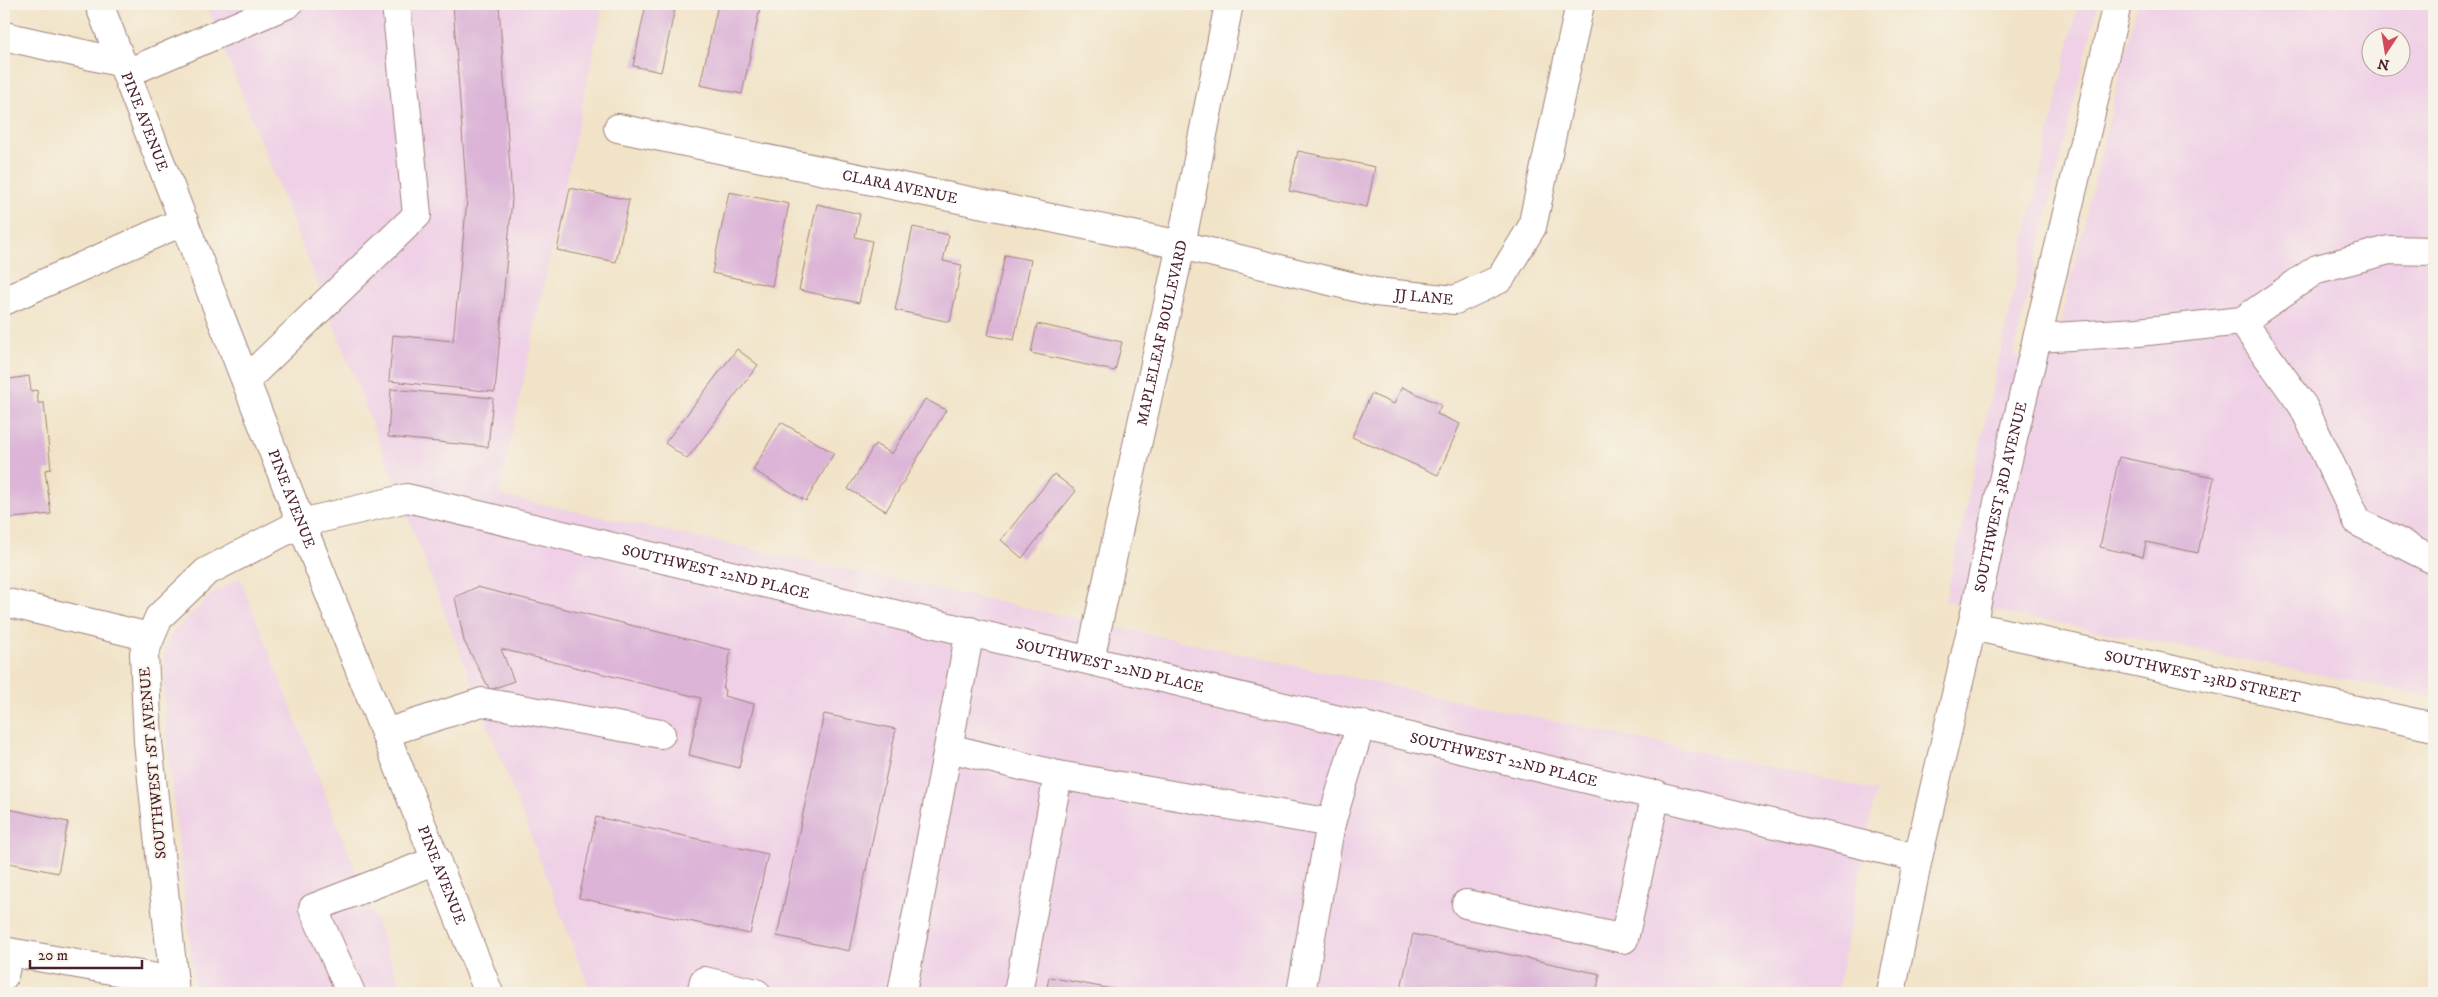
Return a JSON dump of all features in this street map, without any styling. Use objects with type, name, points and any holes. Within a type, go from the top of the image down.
[{"type":"main road","name":"PINE AVENUE","points":[[99,4],[301,523],[489,993]]},
{"type":"main road","points":[[4,36],[125,68],[288,4]]},
{"type":"main road","points":[[246,380],[417,215],[396,4]]},
{"type":"main road","name":"MAPLELEAF BOULEVARD","points":[[1090,660],[1181,245],[1229,4]]},
{"type":"main road","name":"JJ LANE","points":[[1181,245],[1375,292],[1456,300],[1500,279],[1532,227],[1580,4]]},
{"type":"main road","name":"SOUTHWEST 3RD AVENUE","points":[[1890,993],[1918,858],[1972,626],[2000,493],[2117,4]]},
{"type":"main road","name":"CLARA AVENUE","points":[[618,128],[1181,245]]},
{"type":"main road","points":[[4,300],[184,222]]},
{"type":"main road","points":[[2037,338],[2138,332],[2242,321],[2317,269],[2389,250],[2434,251]]},
{"type":"main road","points":[[2242,321],[2303,406],[2358,522],[2434,560]]},
{"type":"main road","name":"SOUTHWEST 22ND PLACE","points":[[301,523],[407,498],[1656,794],[1918,858]]},
{"type":"main road","name":"SOUTHWEST 1ST AVENUE","points":[[174,987],[148,742],[144,653],[158,618],[206,572],[301,523]]},
{"type":"main road","points":[[4,602],[150,637]]},
{"type":"main road","name":"SOUTHWEST 23RD STREET","points":[[1972,626],[2434,727]]},
{"type":"main road","points":[[902,993],[970,632]]},
{"type":"main road","points":[[385,733],[482,702],[661,734]]},
{"type":"main road","points":[[1301,993],[1331,823],[1361,724]]},
{"type":"main road","points":[[949,748],[1058,775],[1331,823]]},
{"type":"main road","points":[[1018,993],[1058,775]]},
{"type":"main road","points":[[1466,904],[1624,939],[1656,794]]},
{"type":"main road","points":[[351,993],[313,908],[437,860]]},
{"type":"main road","points":[[4,976],[9,952],[174,987]]},
{"type":"main road","points":[[701,993],[704,982],[756,993]]},
{"type":"shaded area","points":[[206,4],[604,4],[499,495],[1876,790],[1837,993],[591,993],[337,333]]},
{"type":"shaded area","points":[[2078,4],[2098,4],[2013,355],[2050,364],[2137,4],[2434,4],[2434,697],[1945,601]]},
{"type":"shaded area","points":[[240,578],[404,993],[195,993],[167,740],[163,657],[174,630],[216,591]]},
{"type":"building","points":[[453,4],[499,4],[512,199],[495,392],[389,381],[393,335],[453,341],[467,200]]},
{"type":"building","points":[[646,4],[676,4],[661,72],[633,66]]},
{"type":"building","points":[[718,4],[739,4],[760,8],[742,94],[700,85]]},
{"type":"building","points":[[1298,151],[1375,167],[1367,207],[1289,191]]},
{"type":"building","points":[[570,188],[629,200],[616,262],[557,250]]},
{"type":"building","points":[[729,192],[789,204],[772,286],[712,273]]},
{"type":"building","points":[[817,204],[860,214],[855,237],[872,241],[859,303],[799,290]]},
{"type":"building","points":[[913,227],[949,235],[943,261],[962,265],[950,322],[895,310]]},
{"type":"building","points":[[1005,255],[1031,260],[1014,340],[988,335]]},
{"type":"building","points":[[1037,324],[1122,342],[1115,371],[1031,353]]},
{"type":"building","points":[[737,349],[758,365],[687,459],[665,443]]},
{"type":"building","points":[[29,376],[31,391],[37,390],[38,403],[44,403],[51,469],[45,470],[51,514],[4,519],[4,380]]},
{"type":"building","points":[[1402,387],[1441,405],[1437,414],[1460,424],[1438,475],[1352,437],[1371,394],[1394,404]]},
{"type":"building","points":[[391,389],[493,398],[488,447],[388,437]]},
{"type":"building","points":[[925,399],[946,410],[886,511],[848,489],[875,444],[892,454]]},
{"type":"building","points":[[781,422],[834,453],[806,501],[753,470]]},
{"type":"building","points":[[2119,457],[2214,477],[2198,553],[2146,542],[2143,557],[2100,547]]},
{"type":"building","points":[[1054,474],[1076,491],[1022,558],[1001,540]]},
{"type":"building","points":[[477,587],[731,650],[723,689],[725,690],[724,696],[754,704],[739,768],[689,755],[701,698],[501,649],[514,681],[490,690],[464,641],[455,597]]},
{"type":"building","points":[[824,714],[896,729],[849,951],[777,936]]},
{"type":"building","points":[[4,808],[68,822],[58,873],[4,862]]},
{"type":"building","points":[[596,817],[768,854],[750,934],[579,898]]},
{"type":"building","points":[[1413,934],[1600,974],[1596,993],[1400,993]]},
{"type":"building","points":[[1049,977],[1127,992],[1127,993],[1046,993]]}]
